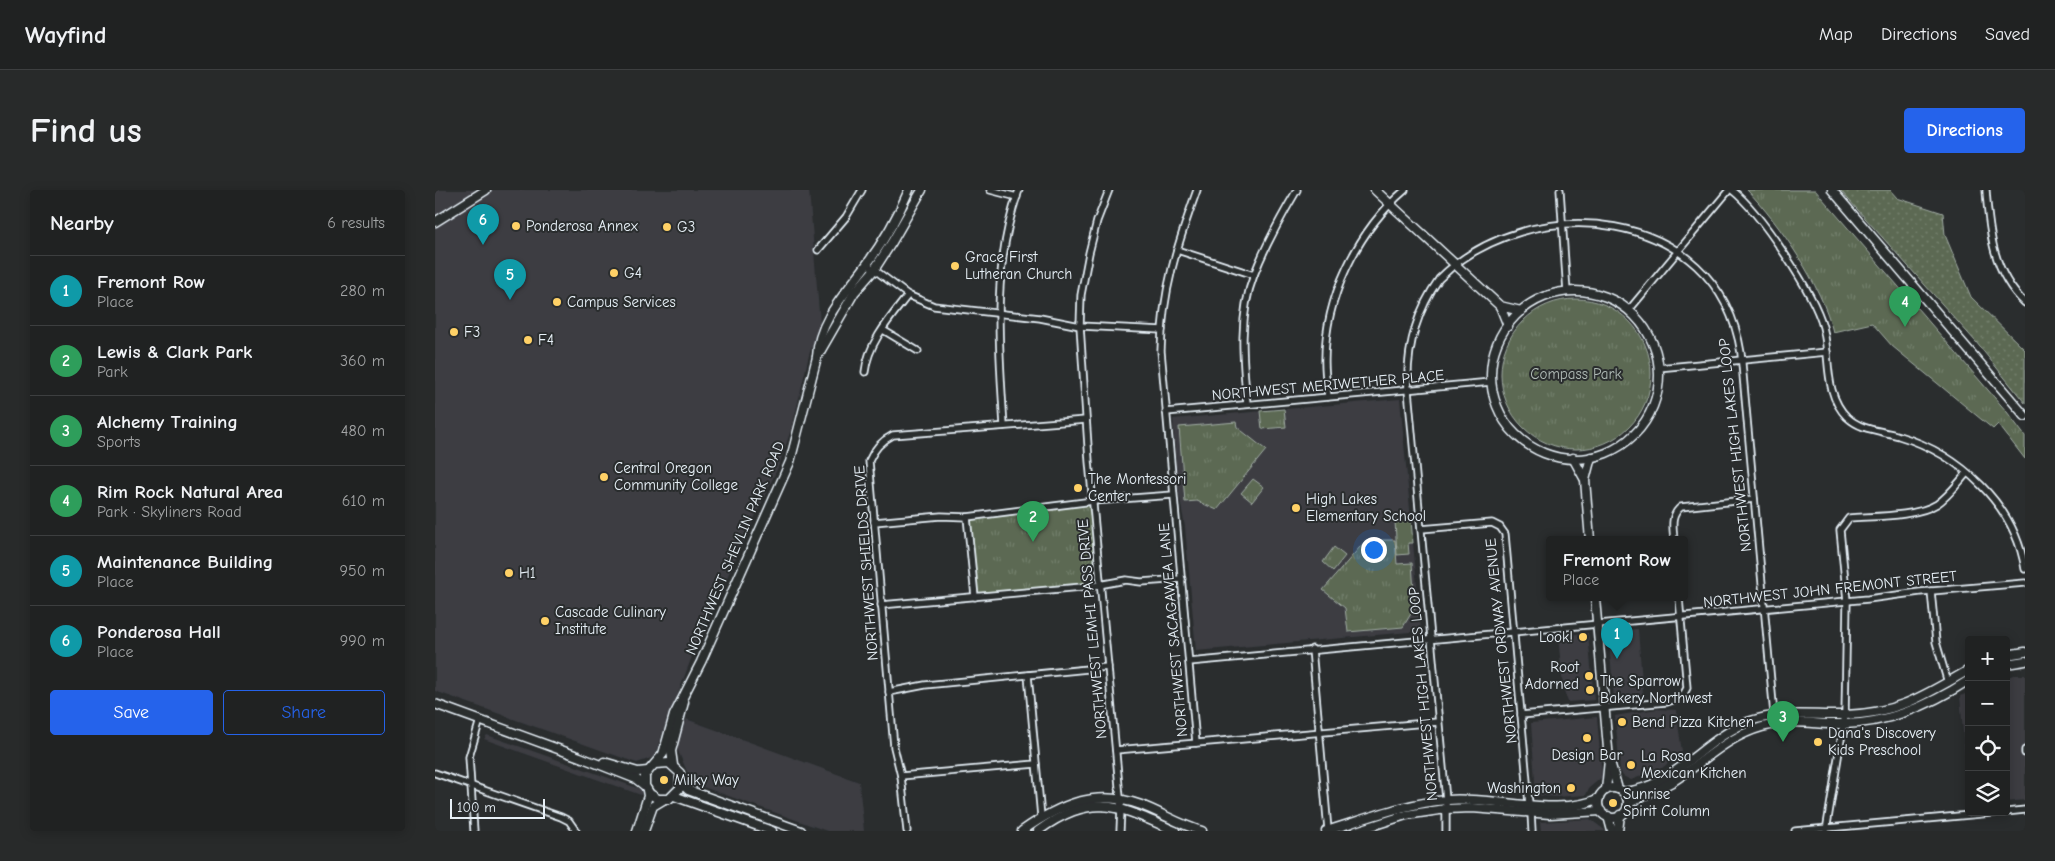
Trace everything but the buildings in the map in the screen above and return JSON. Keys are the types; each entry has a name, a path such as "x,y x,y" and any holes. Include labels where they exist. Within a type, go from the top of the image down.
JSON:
{"main road":[{"path":"435,222 486,190"},
{"name":"NORTHWEST SHEVLIN PARK ROAD","path":"655,764 663,754 674,715 790,462 817,357 818,342 827,321 843,294 885,238 909,190"},
{"name":"NORTHWEST SHEVLIN PARK ROAD","path":"817,357 854,293 874,270 912,211 922,190"},
{"path":"1375,190 1454,259 1500,306 1507,326"},
{"path":"1832,190 2025,416"},
{"path":"1567,292 1604,297 1629,310 1648,334 1655,350 1658,368 1658,385 1653,406 1643,425 1621,445 1591,457 1573,458 1550,455 1522,440 1509,426 1499,410 1491,382 1495,350 1507,326 1521,311 1545,296 1567,292"},
{"path":"1500,306 1521,311"},
{"path":"1590,536 1585,480 1591,457"},
{"path":"1573,458 1585,480"},
{"path":"1355,831 1406,815 1446,809 1530,809 1588,803 1599,798 1606,790 1609,760 1595,601"},
{"path":"2010,654 2025,652"},
{"path":"2010,663 2025,661"},
{"path":"1606,790 1636,790 1658,781 1721,735 1749,722 1774,715 1791,713 1845,715 1900,707 1965,672"},
{"path":"1618,831 1620,815 1627,804 1672,782 1715,749 1750,731 1797,721 1845,724 1899,715 1939,698 1967,681"},
{"name":"NORTHWEST SHEVLIN PARK ROAD","path":"673,766 671,752 687,690"},
{"path":"435,704 580,756 636,779 653,797 663,800"},
{"path":"580,756 633,771 647,771 655,764 664,762 673,766 680,773 681,784 674,796"},
{"path":"1609,760 1627,804"},
{"path":"637,831 648,796 646,788 647,771"},
{"path":"681,784 688,790 801,831"},
{"path":"644,831 653,806 674,796 772,831"},
{"path":"1022,831 1041,817 1063,805 1100,798 1120,799 1141,805 1202,831"},
{"path":"1599,798 1612,831"},
{"path":"1327,831 1393,809 1446,800 1478,799 1564,814 1620,815"},
{"path":"1038,831 1055,819 1083,808 1097,806 1121,808 1146,816 1175,831"}],"street":[{"path":"818,250 846,217 862,190"},
{"path":"990,190 1017,197"},
{"path":"1004,426 997,313 1005,241 1019,190"},
{"name":"NORTHWEST LEMHI PASS DRIVE","path":"1109,190 1097,221 1089,253 1081,295 1080,326 1100,585 1121,808 1120,831"},
{"name":"NORTHWEST SACAGAWEA LANE","path":"1196,744 1162,370 1161,330 1165,294 1197,190"},
{"path":"1247,404 1243,344 1246,308 1253,275 1297,190"},
{"path":"1328,397 1325,363 1328,332 1335,300 1347,270 1364,237 1405,190"},
{"path":"1560,190 1567,292"},
{"path":"1629,310 1684,247 1730,190 1749,206 1807,291 1820,318 1832,392 1847,417 1864,427 1898,435 1933,450 1967,473 1989,494 2007,520 2017,541 2025,569"},
{"path":"1986,190 1988,224 1996,260 2005,280 2025,303"},
{"path":"1552,209 1571,208"},
{"name":"NORTHWEST HIGH LAKES LOOP","path":"1677,241 1710,275 1725,299 1737,334 1742,360 1774,715"},
{"path":"1177,250 1253,275"},
{"name":"NORTHWEST HIGH LAKES LOOP","path":"1446,831 1446,800 1408,390 1408,360 1417,320 1429,293 1454,259"},
{"path":"867,264 908,295 934,306 997,313 1080,326 1161,330"},
{"path":"865,372 870,353 883,330 908,295"},
{"path":"883,330 918,351"},
{"path":"1658,368 1827,352"},
{"name":"NORTHWEST MERIWETHER PLACE","path":"1166,412 1491,382"},
{"name":"NORTHWEST SHIELDS DRIVE","path":"907,831 889,692 869,461 881,442 893,436 1086,420"},
{"path":"1827,830 1845,724 1847,601 1839,530 1849,518 1917,512 1928,508 1948,494 1967,473"},
{"path":"875,522 941,516 967,517 1093,501 1173,495"},
{"path":"1674,536 1673,519 1675,512 1681,507 1754,499"},
{"path":"967,517 975,597"},
{"name":"NORTHWEST ORDWAY AVENUE","path":"1421,529 1486,523 1500,527 1506,539 1532,831"},
{"path":"881,605 1100,585 1126,580 1141,582 1182,579"},
{"name":"NORTHWEST JOHN FREMONT STREET","path":"1189,662 1312,649 1847,601 2025,582"},
{"path":"1931,591 1936,642 1948,683"},
{"path":"1521,715 1667,702 1682,697 1687,688 1679,601"},
{"path":"1312,649 1327,831"},
{"path":"889,692 925,685 1108,668"},
{"path":"1028,675 1041,817"},
{"path":"474,831 469,785 469,756 480,720"},
{"path":"1115,750 1438,722"},
{"path":"901,776 1036,764"},
{"path":"435,774 561,817 569,821 576,831"},
{"path":"2010,812 2025,810"},
{"path":"1795,831 1827,830 1965,816"}],"shaded area":[{"name":"Central Oregon Community College","path":"435,190 809,190 820,324 809,355 793,424 779,465 699,638 654,757 637,763 435,691"},
{"name":"High Lakes Elementary School","path":"1400,399 1421,631 1196,651 1185,527 1177,482 1173,419"},
{"path":"1638,629 1643,695 1614,698 1608,631"},
{"path":"1588,633 1594,700 1568,702 1563,688 1558,636"},
{"path":"2025,675 2025,800 2010,802 2010,681 2010,676"},
{"path":"1965,694 1965,756 1960,696"},
{"path":"1657,709 1676,710 1682,752 1662,768 1631,780 1623,776 1620,770 1615,716"},
{"path":"1597,717 1602,777 1589,788 1586,795 1556,797 1536,795 1531,723"},
{"path":"686,719 859,782 864,831 827,831 692,783 676,746"},
{"path":"487,735 643,790 641,795 484,739"},
{"path":"1590,819 1606,831 1541,831 1540,822"}],"green space":[{"path":"1747,190 1815,190 2007,412 2025,436 2025,459 1998,424 1993,429 1892,346 1872,323 1833,332 1820,295 1798,256 1773,220"},
{"path":"1840,190 1890,190 1897,198 1943,213 1945,235 1971,297 2025,350 2025,403 1976,342"},
{"name":"Compass Park","path":"1576,299 1591,300 1605,305 1629,321 1645,345 1650,359 1650,389 1645,403 1629,427 1605,443 1591,448 1576,449 1561,448 1547,443 1523,427 1507,403 1502,389 1501,374 1502,359 1507,345 1523,321 1547,305 1561,300"},
{"path":"1284,409 1286,427 1262,429 1260,411"},
{"path":"1236,422 1237,427 1266,450 1217,510 1197,501 1185,502 1179,427"},
{"path":"1253,479 1264,487 1252,502 1241,493"},
{"path":"1093,501 1100,585 975,597 967,517"},
{"path":"1411,520 1413,543 1408,543 1409,554 1397,555 1395,521"},
{"path":"1366,540 1395,540 1397,564 1412,563 1415,607 1403,627 1348,632 1345,608 1323,590"},
{"path":"1334,547 1345,556 1333,571 1323,562"}],"place":[{"name":"Ponderosa Annex","path":"516,226"},
{"name":"G3","path":"667,227"},
{"name":"Ponderosa Hall","path":"483,245"},
{"name":"Grace First Lutheran Church","path":"955,266"},
{"name":"G4","path":"614,273"},
{"name":"Maintenance Building","path":"510,300"},
{"name":"Campus Services","path":"557,302"},
{"name":"Rim Rock Natural Area","path":"1905,327"},
{"name":"F3","path":"454,332"},
{"name":"F4","path":"528,340"},
{"name":"Central Oregon Community College","path":"604,477"},
{"name":"The Montessori Center","path":"1078,488"},
{"name":"High Lakes Elementary School","path":"1296,508"},
{"name":"Lewis & Clark Park","path":"1033,542"},
{"name":"H1","path":"509,573"},
{"name":"Cascade Culinary Institute","path":"545,621"},
{"name":"Look!","path":"1583,637"},
{"name":"Fremont Row","path":"1617,659"},
{"name":"Root Adorned","path":"1589,676"},
{"name":"The Sparrow Bakery Northwest","path":"1590,690"},
{"name":"Bend Pizza Kitchen","path":"1622,722"},
{"name":"Design Bar","path":"1587,738"},
{"name":"Alchemy Training","path":"1783,742"},
{"name":"Dana's Discovery Kids Preschool","path":"1818,742"},
{"name":"La Rosa Mexican Kitchen","path":"1631,765"},
{"name":"Milky Way","path":"664,780"},
{"name":"Washington","path":"1571,788"},
{"name":"Sunrise Spirit Column","path":"1613,803"}]}
